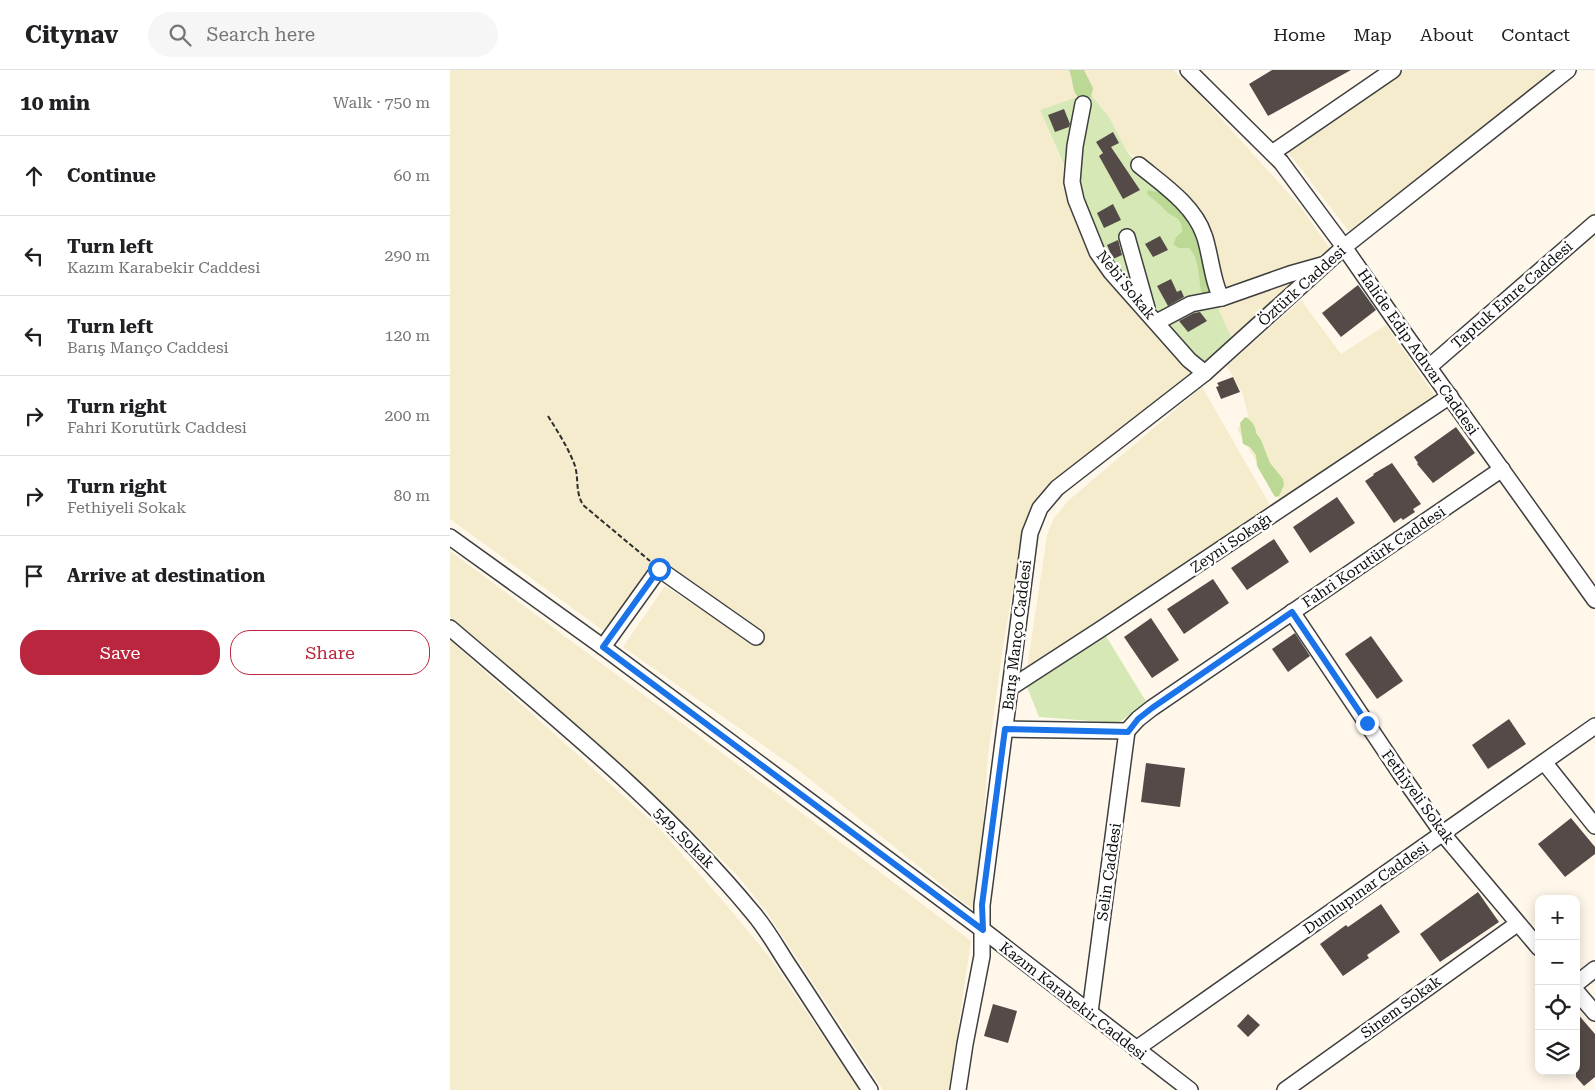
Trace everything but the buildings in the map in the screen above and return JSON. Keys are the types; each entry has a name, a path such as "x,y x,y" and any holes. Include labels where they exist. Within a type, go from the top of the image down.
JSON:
{"street":[{"name":"Halide Edip Adıvar Caddesi","path":"1188,70 1281,162 1344,247 1595,600"},
{"path":"1272,153 1393,70"},
{"name":"Öztürk Caddesi","path":"1040,508 1058,488 1206,373 1344,247 1568,70"},
{"name":"Nebi Sokak","path":"1082,104 1075,146 1072,182 1076,200 1097,252 1111,272 1189,360 1206,373"},
{"path":"1139,165 1170,190 1200,225 1222,298"},
{"name":"Taptuk Emre Caddesi","path":"1428,367 1595,223"},
{"path":"1127,238 1152,317 1191,304 1222,298 1290,274 1326,264"},
{"name":"Zeyni Sokağı","path":"1010,688 1450,396"},
{"name":"Fahri Korutürk Caddesi","path":"1128,732 1138,719 1152,708 1502,469"},
{"name":"Barış Manço Caddesi","path":"958,1090 964,1044 982,956 982,905 1030,533 1040,508"},
{"name":"Kazım Karabekir Caddesi","path":"450,537 603,647 983,930 1190,1090"},
{"path":"603,647 659,569 756,637"},
{"name":"Fethiyeli Sokak","path":"1292,612 1443,834 1535,944"},
{"name":"549. Sokak","path":"450,628 554,717 679,831 727,882 755,915 870,1090"},
{"name":"Dumlupınar Caddesi","path":"1136,1049 1595,726"},
{"path":"1005,729 1128,732"},
{"name":"Selin Caddesi","path":"1090,1012 1128,732"},
{"path":"1544,762 1595,826"},
{"name":"Sinem Sokak","path":"1285,1090 1517,924"},
{"path":"1580,981 1595,969"},
{"path":"1580,996 1595,1013"}],"path":[{"path":"548,416 569,453 575,468 578,496 583,505 659,569"}],"shaded area":[{"path":"450,70 1078,70 1080,96 1040,110 1067,174 1196,377 1034,506 1023,531 1003,647 988,755 977,913 797,769 623,647 665,586 755,645 763,635 672,571 660,567 608,634 450,519"},
{"path":"1083,70 1173,70 1197,92 1300,206 1331,250 1328,256 1224,291 1156,173 1126,150 1109,117 1092,96"},
{"path":"1405,70 1556,70 1351,234 1288,152"},
{"path":"1312,272 1233,341 1216,303"},
{"path":"1301,300 1341,354 1386,325 1435,396 1280,501 1237,429 1248,416 1243,395 1227,366"},
{"path":"1202,387 1270,505 1026,675 1047,535 1054,518 1068,501"},
{"path":"450,551 971,941 949,1090 883,1090 766,911 736,874 683,822 556,708 450,617"},
{"path":"450,640 659,828 771,959 859,1090 450,1090"}],"green space":[{"path":"1069,70 1084,70 1093,88 1091,97 1084,99 1076,95"},
{"path":"1080,96 1092,96 1109,117 1126,150 1194,232 1210,290 1233,341 1205,362 1196,360 1113,265 1094,234 1040,110"},
{"path":"1148,190 1166,194 1194,226 1214,294 1202,294 1197,263 1193,252 1189,248 1179,248 1173,244 1177,236 1182,232 1181,223 1147,194"},
{"path":"1245,417 1253,424 1270,463 1283,479 1284,485 1279,496 1275,497 1257,466 1256,455 1250,447 1243,444 1240,423"},
{"path":"1104,633 1147,703 1118,723 1039,717 1027,687"}],"route":[{"path":"659,569 603,647 983,930 982,905 1005,729 1128,732 1138,719 1152,708 1292,612 1367,723"}]}
